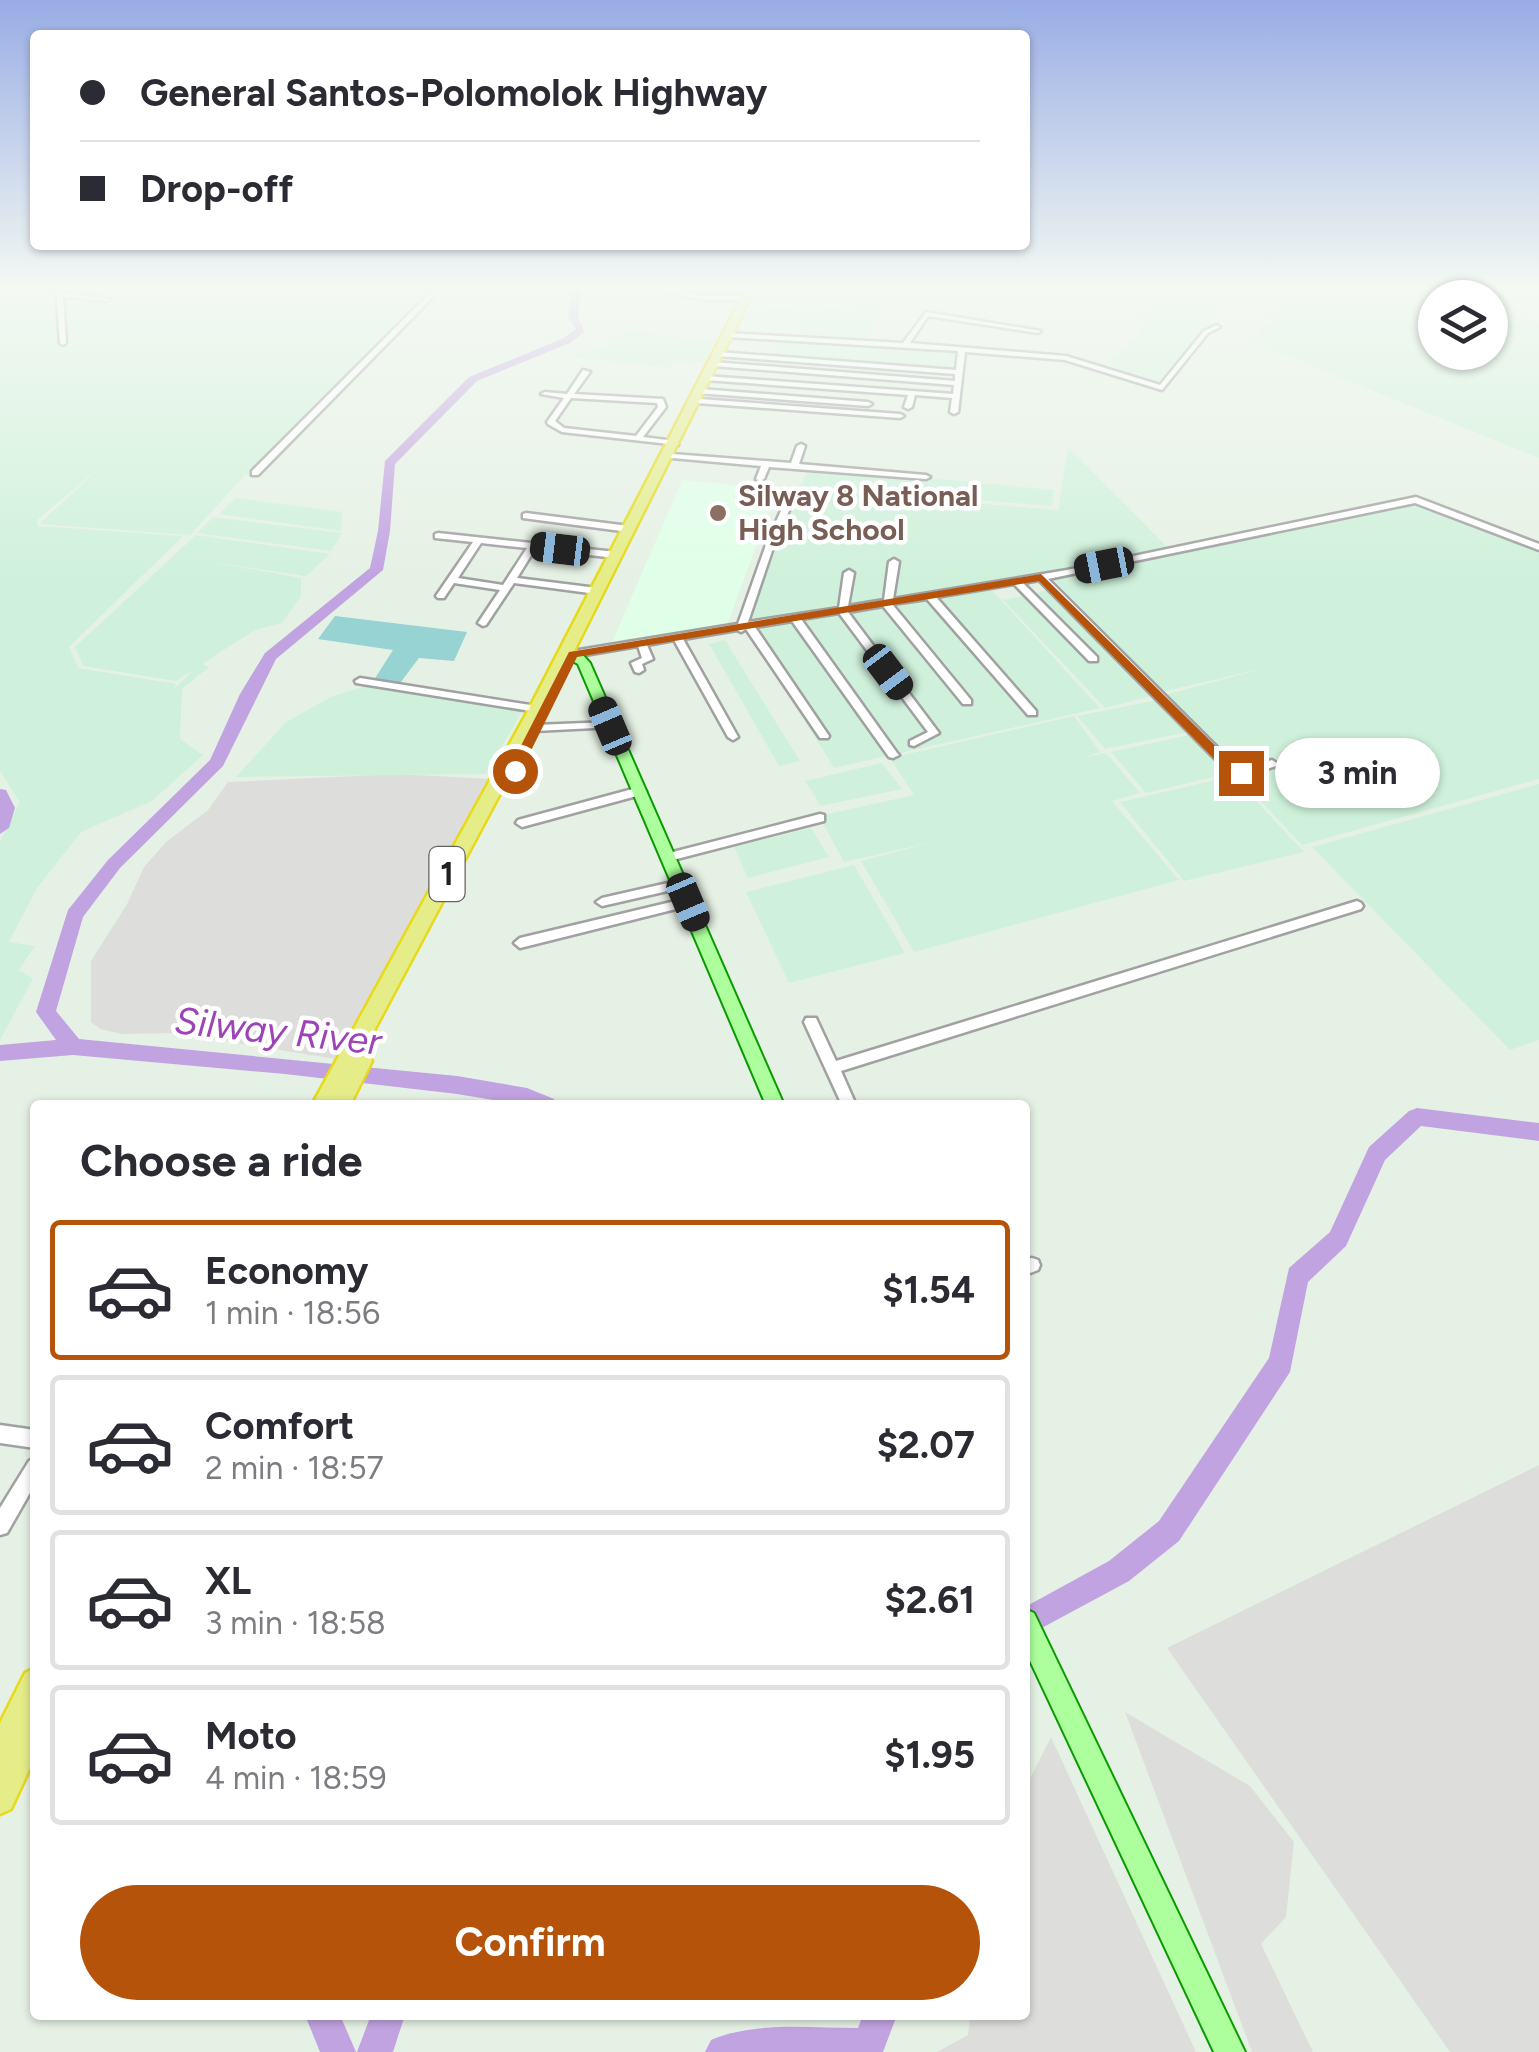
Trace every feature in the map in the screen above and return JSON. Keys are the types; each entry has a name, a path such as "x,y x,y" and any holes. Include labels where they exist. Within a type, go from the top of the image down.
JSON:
{"highway":[{"name":"1","path":"334,1100 536,719 706,385"},
{"name":"1","path":"569,654 629,528 673,449"},
{"path":"0,1757 30,1694"},
{"path":"0,1798 30,1734"}],"main road":[{"path":"569,654 584,663 773,1100"},
{"path":"1030,1632 1230,2052"}],"street":[{"path":"254,473 342,385"},
{"path":"576,385 552,422 554,427 640,437 673,449 766,464 926,477"},
{"path":"954,412 958,385"},
{"path":"704,388 955,396"},
{"path":"704,388 868,404"},
{"path":"704,388 900,416"},
{"path":"908,408 912,393"},
{"path":"545,394 660,401 662,407 640,437"},
{"path":"794,466 801,446"},
{"path":"760,478 766,464"},
{"path":"569,654 1041,577 1419,500 1539,547"},
{"path":"745,628 770,542 788,504"},
{"path":"526,516 629,528"},
{"path":"438,536 616,556"},
{"path":"442,596 478,541"},
{"path":"483,624 533,546"},
{"path":"894,562 887,603 966,702"},
{"path":"849,572 842,610 934,733 914,743"},
{"path":"1041,577 1233,770 1241,773 1272,764"},
{"path":"452,580 598,592"},
{"path":"1016,581 1093,659"},
{"path":"930,596 1032,714"},
{"path":"796,619 893,755"},
{"path":"745,628 824,736"},
{"path":"678,639 732,737"},
{"path":"640,670 636,663 648,659 642,644"},
{"path":"360,681 536,719 610,726"},
{"path":"522,823 640,791"},
{"path":"669,857 820,818"},
{"path":"602,902 681,884"},
{"path":"520,943 688,902"},
{"path":"833,1068 1357,906"},
{"path":"812,1022 847,1100"},
{"path":"0,1434 30,1439"},
{"path":"0,1526 30,1475"}],"shaded area":[{"path":"0,385 345,385 251,475 245,475 190,535 39,524 104,464 37,520 38,526 183,536 69,647 79,668 176,684 173,690 194,670 176,681 83,666 75,647 196,535 330,554 306,576 206,561 301,578 301,596 282,623 255,630 202,664 209,667 182,689 180,739 203,755 152,801 81,832 37,888 9,942 35,946 19,970 33,979 0,1040 0,842 20,802 0,771"},
{"path":"1358,385 1539,385 1539,458"},
{"path":"1068,447 1170,550 745,625 793,489 1058,510"},
{"path":"809,467 1054,490 1052,506 800,486"},
{"path":"682,480 777,489 726,628 611,645"},
{"path":"235,498 342,512 341,531 219,514"},
{"path":"1422,501 1539,549 1539,779 1302,845 1161,696 1269,667 1162,692 1052,578"},
{"path":"213,517 342,533 331,551 197,533"},
{"path":"989,587 1100,708 834,768 749,630"},
{"path":"1049,590 1151,696 1105,708 1003,600"},
{"path":"335,616 467,632 454,661 419,658 397,687 372,683 393,650 318,639"},
{"path":"725,640 800,761 779,766 709,644"},
{"path":"369,685 523,710 486,774 236,777 286,722 333,696"},
{"path":"1158,700 1188,732 1105,749 1077,716"},
{"path":"1074,716 1100,752 1081,758 1106,753 1140,793 1112,801 1179,880 914,952 861,861 934,842 844,862 819,816 914,795 890,758"},
{"path":"1193,734 1231,773 1146,793 1111,752"},
{"path":"882,763 902,789 821,806 805,781"},
{"path":"396,774 493,779 335,1059 176,1033 122,1034 100,1029 91,1022 91,961 127,904 144,867 166,842 208,810 228,782"},
{"path":"1233,776 1304,852 1184,881 1120,802"},
{"path":"1539,784 1539,1040 1510,1050 1312,847"},
{"path":"811,828 829,857 748,878 734,847"},
{"path":"854,865 905,953 789,983 746,892"},
{"path":"1539,1465 1539,2052 1450,2052 1167,1648"},
{"path":"1125,1712 1250,1786 1294,1842 1286,1917 1261,1944 1313,2052 1252,2052"},
{"path":"1051,1737 1196,2052 937,2052 968,2035 970,2020 1030,2020 1030,1778"}],"waterway":[{"path":"73,1047 46,1012 74,915 114,864 217,762 270,656 376,570 384,531 389,463 467,385"},
{"name":"Silway River","path":"0,794 7,808 0,828"},
{"name":"Silway River","path":"0,1053 73,1047"},
{"name":"Silway River","path":"73,1047 457,1085 534,1100"},
{"path":"1030,1620 1119,1571 1169,1531 1281,1363 1297,1276 1338,1239 1377,1154 1417,1117 1539,1132"},
{"name":"Silway River","path":"324,2020 338,2052"},
{"path":"375,2052 386,2020"},
{"path":"868,2045 878,2020"},
{"path":"723,2052 771,2046 868,2045"},
{"path":"859,2052 868,2045"}],"place":[{"name":"Silway 8 National High School","path":"718,513"}],"route":[{"path":"515,771 573,654 1041,577 1233,770 1241,773"}]}
